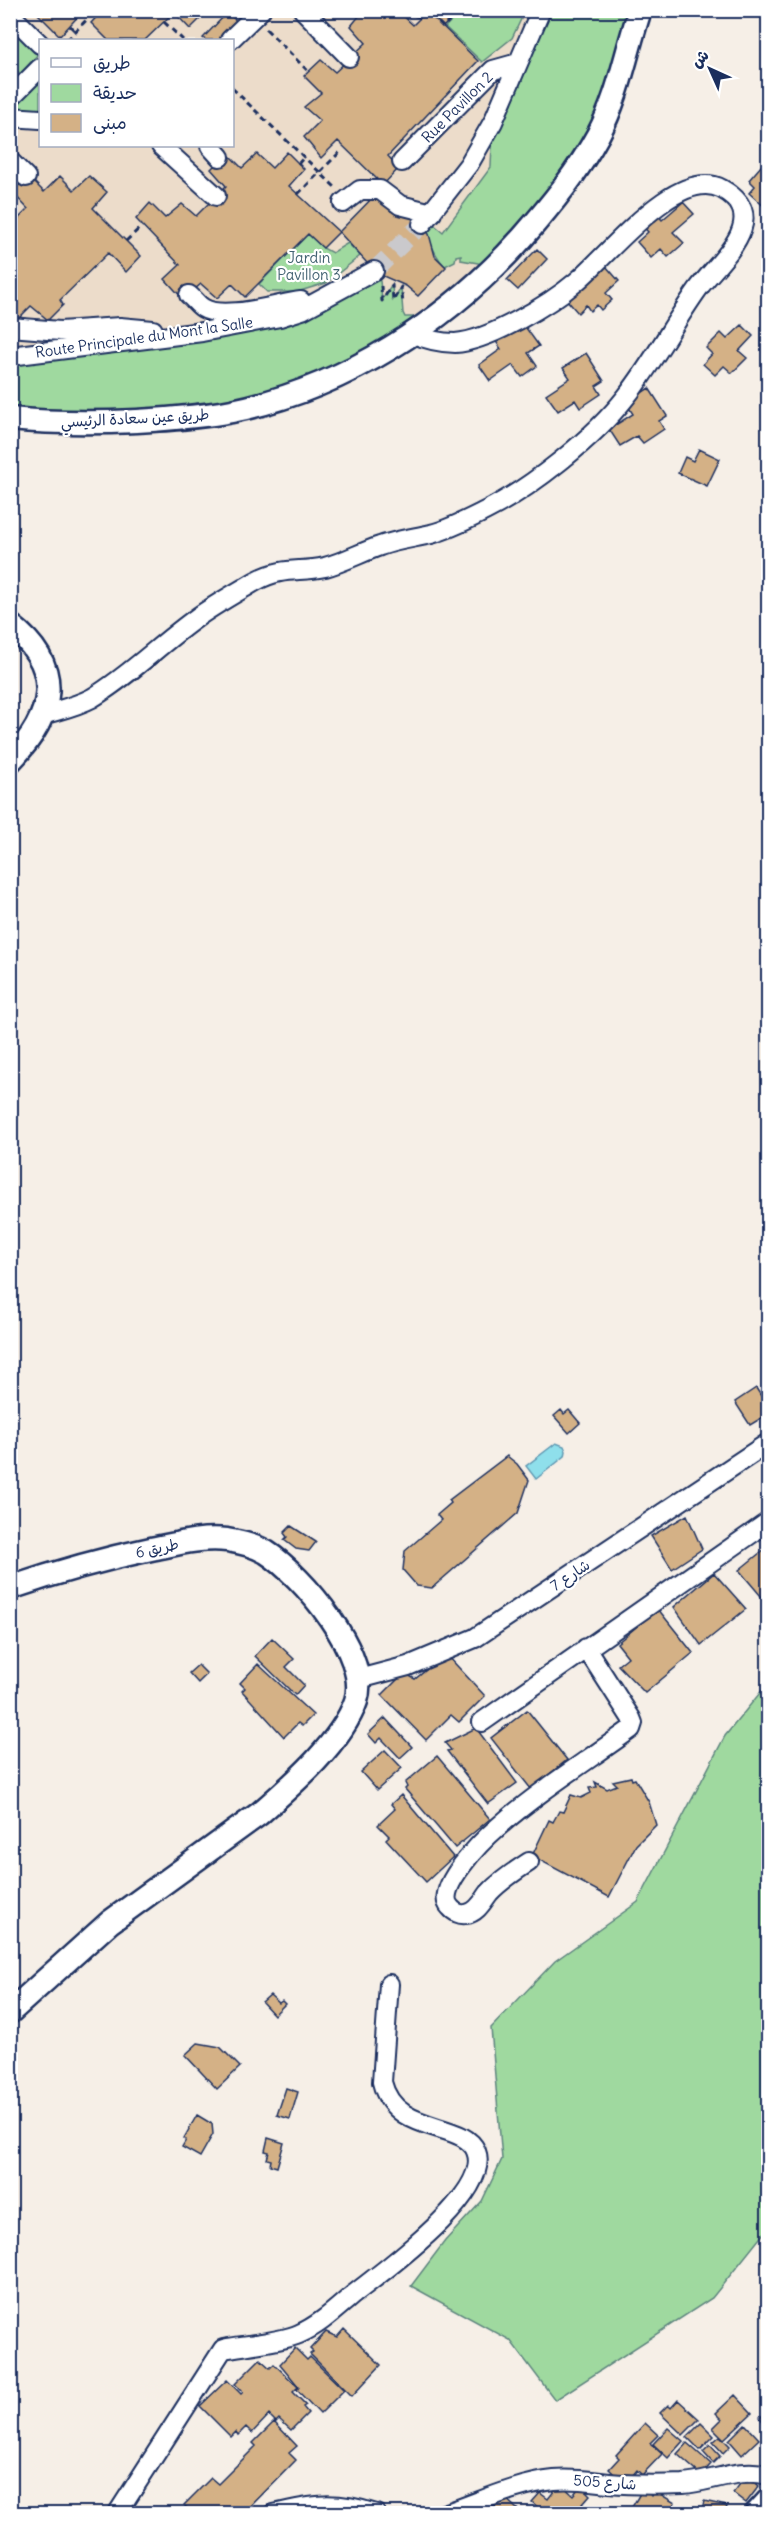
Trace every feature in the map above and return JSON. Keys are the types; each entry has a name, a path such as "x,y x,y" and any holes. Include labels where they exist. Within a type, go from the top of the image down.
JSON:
{"street":[{"path":"303,10 349,57"},
{"path":"345,201 360,190 380,190 400,206 427,219 474,156 494,122 541,10"},
{"name":"طريق عين سعادة الرئيسي","path":"10,418 76,424 177,418 234,411 296,393 379,356 450,306 485,276 542,214 575,173 608,116 640,10"},
{"path":"10,14 39,43"},
{"path":"231,39 258,14"},
{"name":"Rue Pavillon 2","path":"402,162 494,70 518,63"},
{"path":"10,98 39,69"},
{"path":"10,117 39,119"},
{"path":"162,147 216,196"},
{"path":"10,161 26,177"},
{"path":"43,716 90,699 194,619 258,580 286,570 328,566 382,545 451,527 504,501 548,470 591,433 624,400 698,289 740,236 744,220 743,212 721,188 706,185 689,187 658,206 574,284 535,310 490,333 461,342 438,342 411,333"},
{"name":"Route Principale du Mont la Salle","path":"10,356 169,336 280,317 302,310 370,273"},
{"path":"189,296 204,309 217,313 327,297"},
{"path":"10,327 60,331 120,327 148,329 169,336"},
{"path":"10,625 42,657 48,675 48,691 43,716 30,737 10,761"},
{"name":"شارع 7","path":"359,1679 408,1666 475,1638 768,1443"},
{"path":"483,1722 768,1522"},
{"name":"طريق 6","path":"10,1588 108,1558 207,1538 229,1540 263,1551 297,1576 316,1598 336,1628 351,1656 359,1679"},
{"path":"529,1862 491,1891 477,1910 467,1914 456,1913 448,1905 445,1894 449,1884 471,1854 498,1827 632,1729 631,1718 586,1648"},
{"path":"10,2012 110,1922 259,1814 288,1788 311,1766 348,1718 357,1698 359,1679"},
{"path":"117,2514 223,2349 298,2335 321,2321 413,2249 438,2226 474,2180 479,2165 476,2149 464,2139 398,2111 385,2093 382,2082 389,1984"},
{"name":"شارع 505","path":"444,2514 509,2491 554,2480 587,2479 607,2483 656,2485 697,2482 745,2472 768,2475"},
{"path":"756,2514 768,2501"},
{"path":"274,2514 327,2505 346,2505 375,2514"}],"path":[{"path":"68,39 96,10"},
{"path":"405,18 410,15 421,17 427,11 443,27 459,11"},
{"path":"258,14 309,72"},
{"path":"164,22 182,39"},
{"path":"70,26 76,32"},
{"path":"234,90 320,172 345,201"},
{"path":"298,194 341,150"},
{"path":"298,164 304,157"},
{"path":"126,241 142,226"},
{"path":"370,273 380,281 382,301 392,285 393,301 402,287 403,303"}],"shaded area":[{"path":"11,11 630,11 601,109 470,278 397,335 11,411"}],"green space":[{"path":"471,11 525,11 512,38 482,62 445,27 459,13 463,18"},
{"path":"536,11 630,11 601,109 546,193 510,238 482,266 461,260 461,255 456,256 455,261 445,266 422,224 426,218 443,232 491,167 493,122"},
{"path":"10,21 39,51 20,74 11,64"},
{"path":"39,76 39,111 11,108 10,106"},
{"name":"Jardin Pavillon 3","path":"308,234 332,253 348,243 360,256 326,283 297,292 267,292 259,284"},
{"path":"367,275 380,281 382,300 392,285 393,300 401,287 405,317 417,317 397,335 297,385 197,407 135,415 11,411 10,364 237,331"},
{"path":"768,1683 768,2228 712,2298 555,2400 510,2340 411,2286 445,2241 482,2201 502,2159 491,2028 555,1961 638,1902 725,1736"}],"water":[{"path":"556,1443 564,1446 565,1456 536,1479 526,1466"}],"building":[{"path":"34,10 84,10 60,36"},
{"path":"103,10 209,10 190,29 174,12 146,39 107,39 91,23"},
{"path":"364,10 397,10 413,25 427,11 478,61 388,156 399,168 383,185 338,141 321,158 304,137 320,121 304,107 321,93 304,76 321,60 335,72 366,43 351,26"},
{"path":"426,10 466,10 461,16 458,12 443,27"},
{"path":"227,13 238,22 220,39 203,38"},
{"path":"287,152 304,169 289,186 339,232 323,248 308,234 245,297 232,284 217,298 201,284 183,299 165,279 180,265 136,219 150,203 165,218 182,204 196,216 226,186 211,169 227,153 242,168 257,154 272,168"},
{"path":"768,158 768,205 766,208 749,193 755,186 749,180"},
{"path":"28,176 44,192 60,176 74,190 89,176 107,192 93,208 141,256 126,272 108,253 60,300 63,305 48,320 31,306 18,319 10,312 10,227 28,209 12,192"},
{"path":"380,190 391,211 407,213 420,222 429,234 435,256 446,267 418,296 406,286 376,273 339,232"},
{"path":"683,202 694,214 673,232 684,243 668,257 661,249 651,258 637,242 648,232 642,225 656,213 662,220"},
{"path":"537,249 547,259 518,290 507,280"},
{"path":"605,265 619,281 606,293 612,300 601,310 597,305 590,311 586,305 578,313 566,299"},
{"path":"521,321 539,346 528,353 537,366 522,377 513,365 490,381 479,365 501,349 495,340"},
{"path":"742,325 753,336 739,351 747,358 732,373 724,366 715,375 703,364 712,354 706,348 721,333 727,339"},
{"path":"586,353 604,381 596,386 601,394 580,408 575,400 558,411 546,394 570,378 563,368"},
{"path":"649,388 667,416 659,421 664,429 643,443 637,436 620,446 609,429 633,414 626,403"},
{"path":"699,449 720,459 707,486 678,473 685,457 693,461"},
{"path":"756,1388 768,1407 768,1414 750,1425 735,1402"},
{"path":"561,1410 564,1414 569,1410 580,1423 569,1433 554,1416"},
{"path":"507,1456 517,1464 529,1480 518,1513 432,1588 417,1586 403,1570 405,1551 441,1520 437,1515 451,1503 449,1500"},
{"path":"687,1515 702,1549 672,1569 651,1536"},
{"path":"291,1526 316,1542 309,1551 296,1549 284,1540 287,1537 284,1533"},
{"path":"766,1548 768,1551 768,1600 766,1602 739,1570"},
{"path":"714,1573 746,1609 701,1645 674,1607"},
{"path":"658,1609 693,1653 645,1693 618,1665 628,1657 617,1643"},
{"path":"272,1638 294,1659 286,1667 304,1685 295,1695 255,1656"},
{"path":"446,1654 485,1696 459,1722 451,1715 426,1740 382,1695 404,1673 415,1679"},
{"path":"258,1664 313,1715 302,1726 298,1723 284,1737 242,1691 245,1688 240,1683"},
{"path":"198,1665 207,1674 198,1683 189,1673"},
{"path":"527,1710 567,1760 531,1789 491,1738"},
{"path":"385,1718 412,1747 400,1758 381,1738 376,1743 368,1734"},
{"path":"476,1728 517,1783 488,1804 447,1751 451,1750 445,1743"},
{"path":"385,1750 402,1768 377,1790 361,1772"},
{"path":"437,1756 490,1819 455,1848 405,1789 407,1787 405,1783"},
{"path":"631,1777 632,1780 635,1779 649,1802 656,1825 636,1845 609,1897 532,1856 549,1820 553,1822 559,1811 563,1812 571,1795 581,1798 591,1793 589,1788 597,1787 595,1782 607,1789 617,1785 613,1781"},
{"path":"401,1795 453,1857 426,1882 386,1839 389,1836 378,1825 395,1809 391,1804"},
{"path":"270,1995 279,2003 282,2001 285,2004 274,2015 262,2002"},
{"path":"198,2043 220,2047 240,2067 217,2089 185,2055"},
{"path":"286,2088 298,2092 290,2119 277,2115"},
{"path":"197,2115 212,2124 213,2134 200,2157 182,2147 186,2140 184,2138"},
{"path":"268,2138 284,2143 277,2167 270,2165 271,2160 267,2159 269,2152 265,2151"},
{"path":"344,2329 381,2365 352,2396 310,2354 313,2352 310,2349 326,2332 337,2337"},
{"path":"295,2348 307,2360 310,2357 344,2390 320,2414 297,2390 299,2387 280,2364"},
{"path":"260,2359 270,2368 274,2364 298,2387 293,2392 306,2405 303,2407 308,2413 291,2430 279,2419 276,2422 269,2415 252,2433 246,2427 238,2435 236,2432 231,2437 200,2406 227,2380 241,2394 243,2392 235,2384"},
{"path":"735,2395 752,2413 724,2439 713,2428 722,2419 716,2413"},
{"path":"678,2400 699,2419 683,2435 660,2413 668,2405 671,2408"},
{"path":"768,2412 768,2430 760,2417"},
{"path":"274,2422 297,2446 289,2453 296,2460 243,2514 193,2514 184,2505 211,2478 218,2484 256,2446 253,2443"},
{"path":"645,2423 658,2435 650,2443 662,2454 642,2475 637,2470 625,2484 609,2469 619,2458 616,2455"},
{"path":"701,2423 714,2436 700,2450 687,2437"},
{"path":"745,2424 759,2439 742,2455 729,2440"},
{"path":"668,2428 683,2441 668,2458 653,2444"},
{"path":"720,2436 730,2446 723,2453 713,2442"},
{"path":"687,2443 711,2464 701,2475 677,2454"},
{"path":"710,2445 720,2456 713,2463 703,2452"},
{"path":"747,2475 759,2486 746,2503 733,2493"},
{"path":"556,2480 573,2495 581,2486 590,2495 582,2504 593,2514 536,2514 540,2509 532,2502 540,2493 548,2499 555,2490 551,2487"},
{"path":"642,2490 652,2496 655,2491 675,2503 670,2514 628,2514"},
{"path":"503,2496 518,2510 516,2514 470,2514"},
{"path":"704,2501 727,2506 725,2514 701,2514"}],"tunnel":[{"path":"374,271 422,224"}]}
